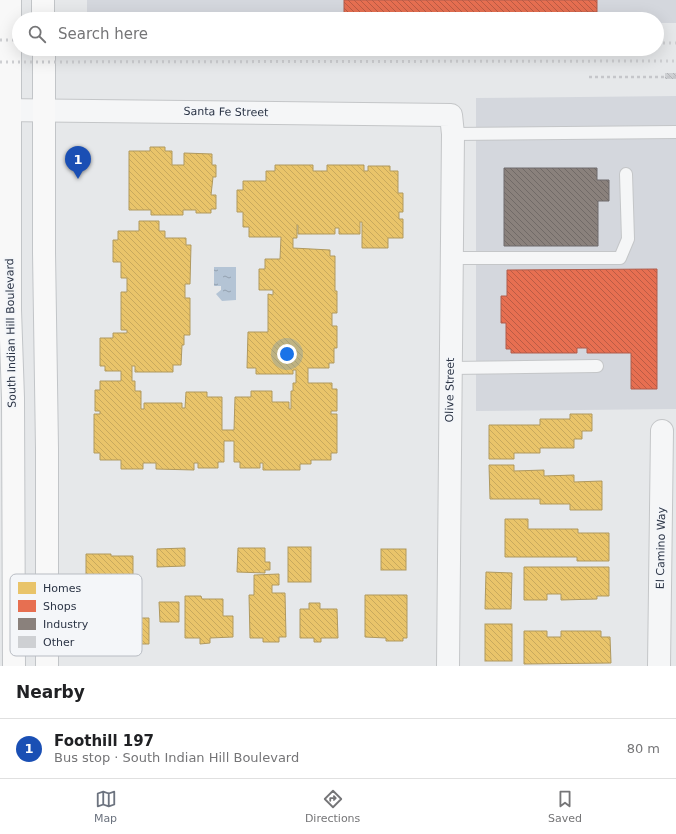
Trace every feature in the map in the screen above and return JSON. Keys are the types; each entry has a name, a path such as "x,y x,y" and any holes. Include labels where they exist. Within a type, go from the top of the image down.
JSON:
{"main road":[{"name":"South Indian Hill Boulevard","path":"10,0 5,110 10,310 6,419 11,574"},
{"path":"43,0 43,12"},
{"path":"44,56 47,574"},
{"name":"South Indian Hill Boulevard","path":"14,656 14,666"}],"street":[{"name":"Santa Fe Street","path":"5,110 44,110 452,124"},
{"name":"Olive Street","path":"448,666 452,124"},
{"name":"El Camino Way","path":"660,666 662,431"}],"lane":[{"path":"452,124 676,132"},
{"path":"452,258 620,258 628,238 626,174"},
{"path":"451,368 597,366"}],"path":[{"path":"589,77 676,77"}],"shaded area":[{"path":"87,0 676,0 676,23 664,23 664,12 87,12"},
{"path":"676,96 676,409 476,411 476,98"}],"water":[{"path":"214,267 236,267 236,300 222,301 216,294 221,290 221,286 214,286"}],"building: Homes":[{"path":"150,147 165,147 165,151 172,151 172,165 184,165 184,153 212,154 212,165 216,165 216,177 213,177 211,195 216,195 216,209 211,209 211,213 196,213 196,210 183,210 183,215 151,215 151,210 129,210 129,151 150,151"},
{"path":"275,165 313,165 313,171 327,171 327,165 364,165 364,171 368,171 368,166 390,166 390,171 398,171 398,193 403,193 403,212 399,212 399,219 403,219 403,238 388,238 388,248 362,248 362,222 360,222 360,234 339,234 339,228 335,228 335,234 298,234 297,225 297,238 293,238 293,248 330,250 330,256 335,256 335,291 337,291 337,313 332,313 332,326 337,326 337,348 334,348 334,363 329,363 329,368 308,368 308,383 332,383 332,389 337,389 337,411 331,411 331,414 337,414 337,453 331,453 331,460 311,460 311,464 300,464 300,470 263,470 263,463 260,463 260,468 240,468 240,462 234,462 234,441 224,441 224,462 218,462 218,468 198,468 198,463 194,463 194,470 156,469 156,463 143,463 143,469 121,469 121,460 100,460 100,453 94,453 94,414 100,414 100,411 95,411 95,390 100,390 100,381 121,381 121,371 105,371 105,366 100,366 100,338 113,338 113,333 127,333 127,330 121,330 121,292 127,292 127,278 121,278 121,262 113,262 113,240 118,240 118,231 139,231 139,221 159,221 159,231 165,231 165,238 186,238 186,245 191,245 190,284 185,284 185,298 190,298 190,335 184,335 181,365 173,365 173,372 135,372 135,366 132,366 132,381 135,381 135,391 141,391 141,409 144,409 144,403 182,403 182,408 185,408 186,392 207,392 207,397 222,397 222,430 234,430 235,397 251,397 251,391 272,391 272,402 289,402 289,409 291,409 291,391 293,391 293,383 296,383 296,370 293,370 293,374 256,374 256,368 247,368 248,332 268,332 268,294 273,295 273,290 259,290 259,269 265,269 265,259 280,259 281,237 249,237 249,227 243,227 243,212 237,212 237,190 243,190 243,181 266,181 266,171 275,171"},
{"path":"570,414 592,414 592,431 582,431 582,439 574,439 574,448 540,448 540,453 514,453 514,459 489,459 489,425 540,425 540,419 570,419"},
{"path":"489,465 514,465 514,471 544,470 544,476 574,475 574,482 602,481 602,510 570,510 570,504 540,504 540,499 490,499"},
{"path":"505,519 528,519 528,529 578,529 578,533 609,533 609,561 577,561 577,557 505,557"},
{"path":"288,547 311,547 311,582 288,582"},
{"path":"185,548 185,566 157,567 157,549"},
{"path":"238,548 265,548 265,562 270,562 270,570 265,570 265,573 237,572"},
{"path":"381,549 406,549 406,570 381,570"},
{"path":"86,554 133,556 133,574 86,574"},
{"path":"524,567 609,567 609,596 597,596 597,599 561,600 561,594 547,594 547,600 524,600"},
{"path":"486,572 512,573 511,609 485,609"},
{"path":"279,574 279,585 272,585 272,593 285,593 286,637 279,637 279,642 263,642 263,638 250,638 249,595 254,595 254,575"},
{"path":"365,595 407,595 407,638 403,638 403,641 386,641 386,638 365,637"},
{"path":"185,596 201,596 202,599 223,599 223,616 233,616 233,637 210,638 210,643 200,644 200,638 185,638"},
{"path":"159,602 179,602 179,622 160,622"},
{"path":"309,603 320,603 320,609 337,609 338,638 321,638 321,642 314,642 314,638 300,638 300,609 309,609"},
{"path":"142,618 149,618 149,644 142,644"},
{"path":"485,624 512,624 512,661 485,661"},
{"path":"524,631 547,631 547,637 561,637 561,631 601,631 601,637 610,637 611,663 524,664"}],"building: Shops":[{"path":"344,0 597,0 597,12 344,12"},
{"path":"657,269 657,389 631,389 631,353 587,353 587,348 577,348 577,353 511,353 511,349 506,349 506,323 501,323 501,296 507,296 507,270"}],"building: Industry":[{"path":"504,168 597,168 597,180 609,180 609,201 598,201 598,246 504,246"}],"building: Other":[{"path":"665,73 676,73 676,79 665,79"}],"railway":[{"path":"0,40 12,40"},
{"path":"664,43 676,43"},
{"path":"0,62 676,61"}],"place":[{"name":"Foothill 197","path":"78,179"}]}
